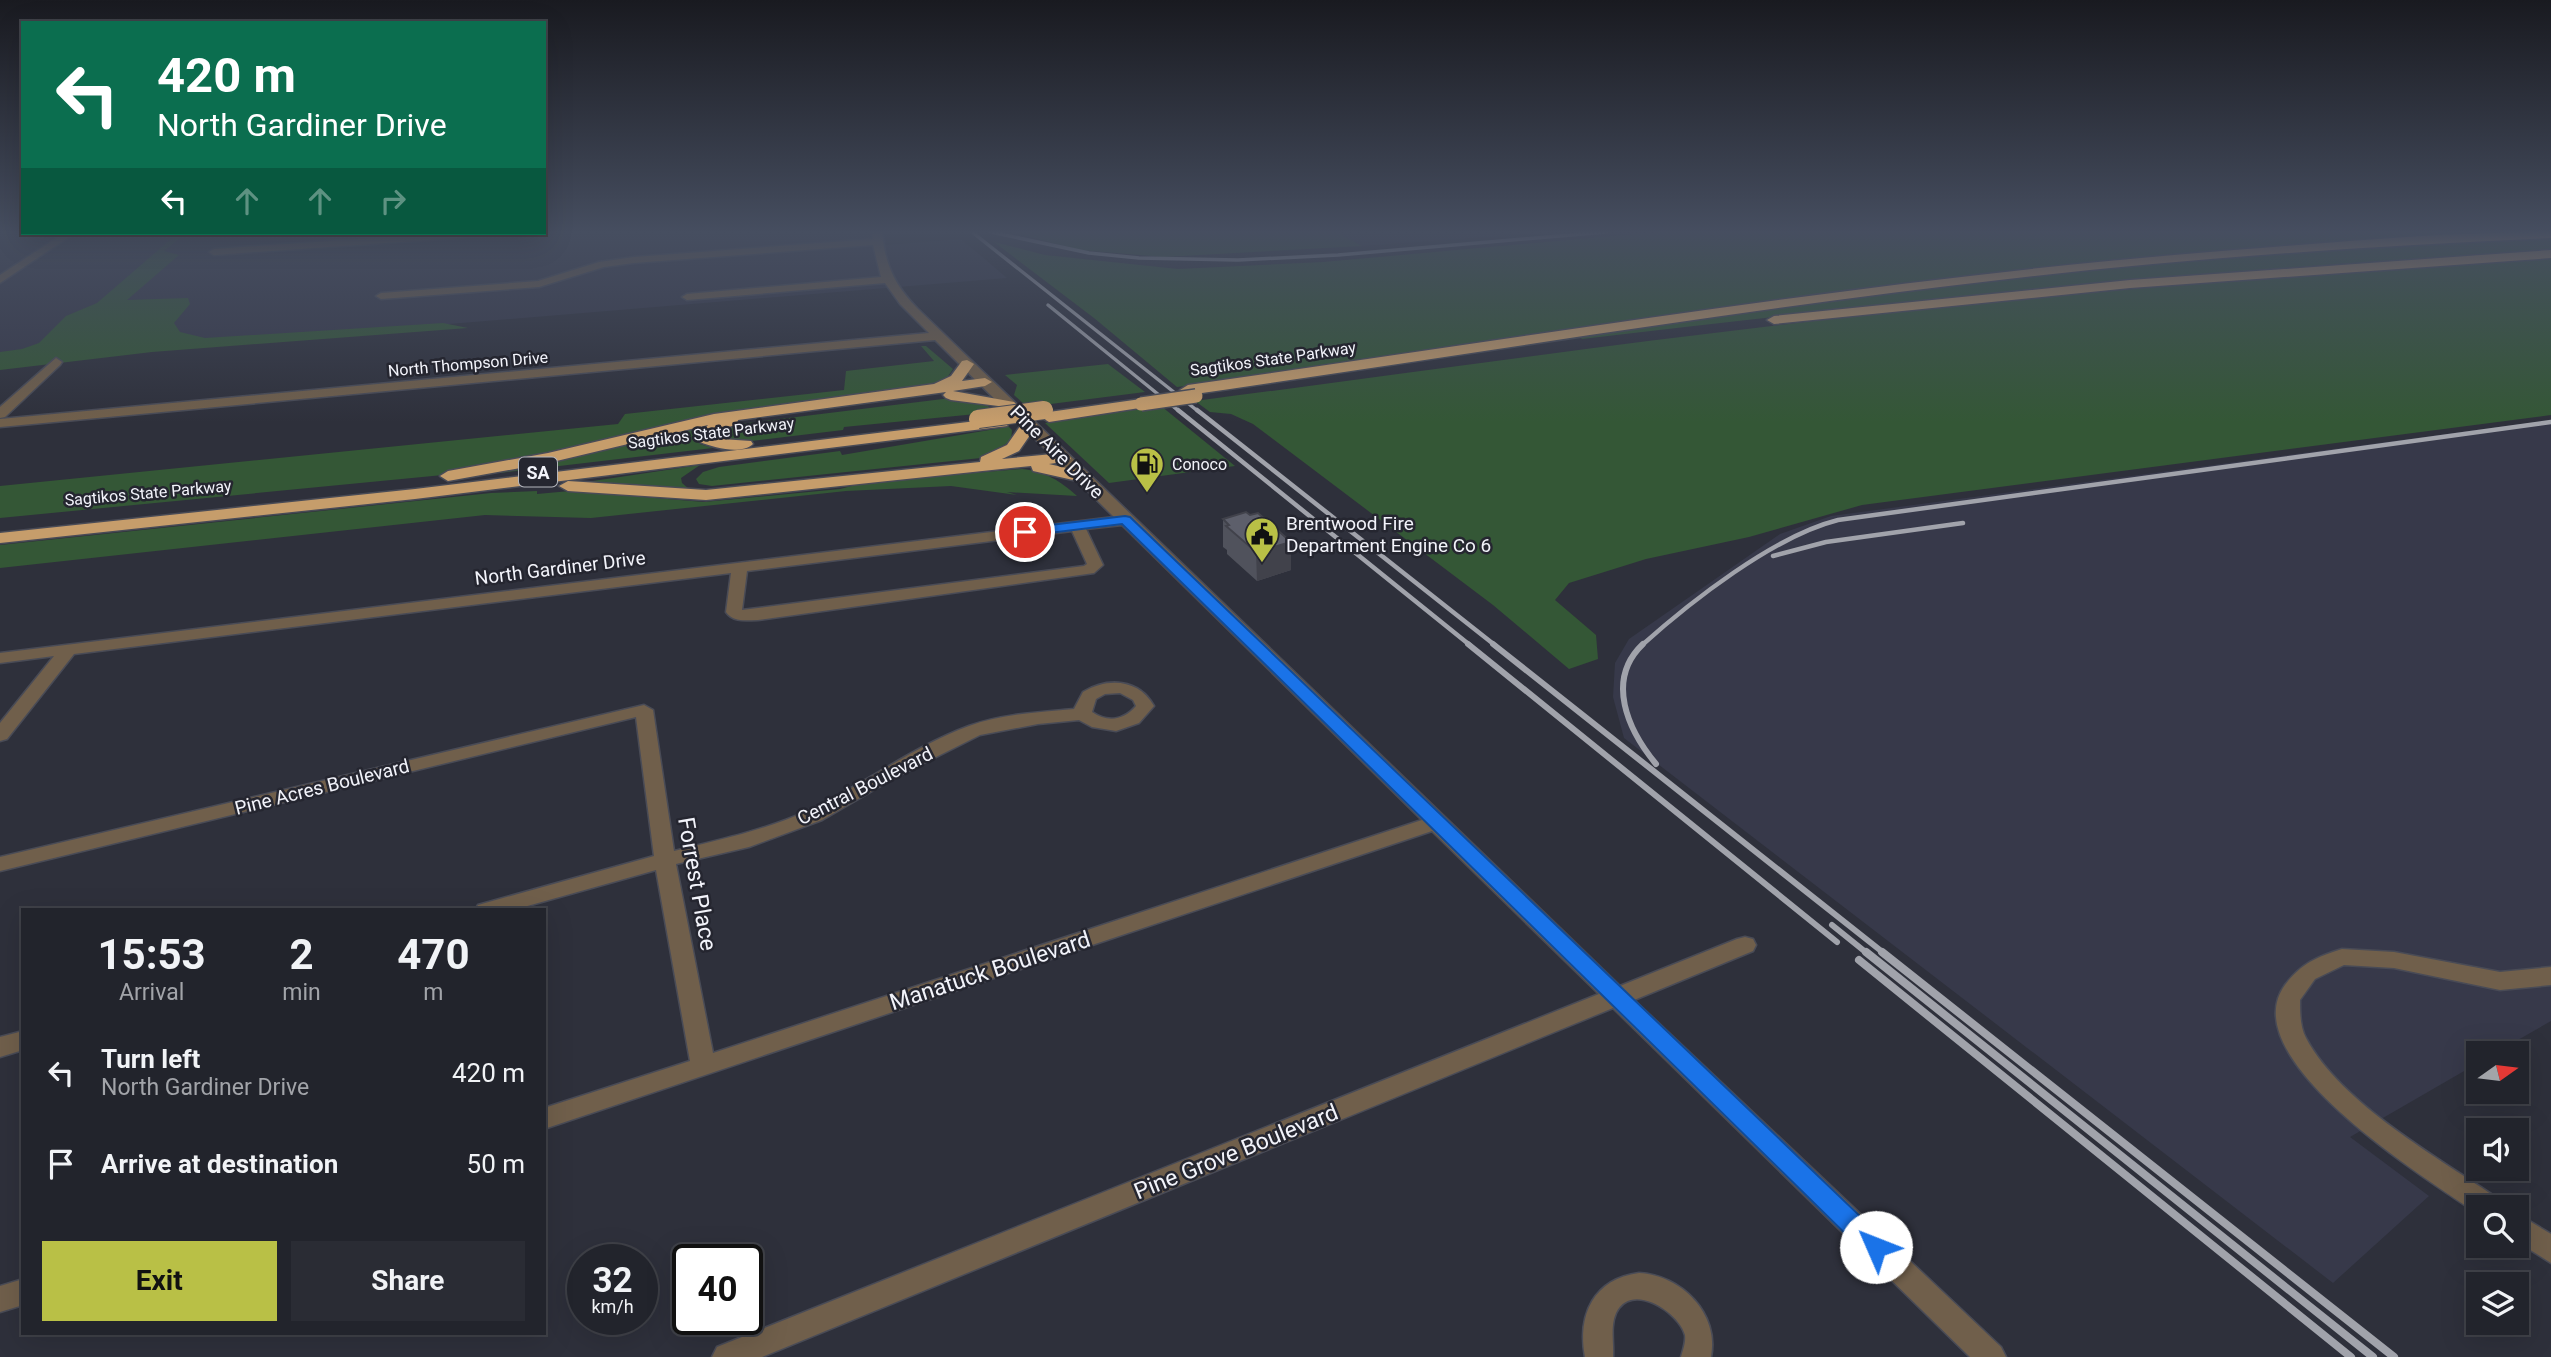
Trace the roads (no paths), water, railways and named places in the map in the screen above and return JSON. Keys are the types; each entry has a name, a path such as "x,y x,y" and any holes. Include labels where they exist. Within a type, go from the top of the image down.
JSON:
{"highway":[{"name":"Sagtikos State Parkway","path":"0,538 415,494 979,422 1138,401 1848,295"},
{"name":"Sagtikos State Parkway","path":"1192,393 1867,309 2017,295"},
{"path":"937,391 956,379 967,364"},
{"path":"248,503 465,474 548,458 693,423 987,384"},
{"path":"820,442 726,445 713,443 706,436 713,428 732,422 937,391 1009,405"},
{"path":"976,465 1013,448 1029,425"},
{"name":"Sagtikos State Parkway","path":"0,526 436,484 820,442"},
{"path":"820,442 712,465 696,472 691,480 698,486 715,488 976,465 1028,466 1082,477"},
{"path":"415,494 567,486 706,495 1061,456"}],"street":[{"path":"381,296 390,295"},
{"path":"687,297 707,295"},
{"name":"Pine Aire Drive","path":"901,295 938,336 1435,823 1991,1357"},
{"name":"North Thompson Drive","path":"0,423 938,336"},
{"path":"0,414 56,362"},
{"name":"North Gardiner Drive","path":"0,658 1125,520"},
{"path":"740,567 734,612 737,615 758,615 1088,570 1096,565 1077,526"},
{"path":"0,735 69,649"},
{"name":"Forrest Place","path":"644,710 665,860 703,1066"},
{"name":"Pine Acres Boulevard","path":"0,864 644,710"},
{"name":"Central Boulevard","path":"493,908 665,860 742,842 815,815 889,773 975,730 1038,718 1083,714"},
{"name":"Manatuck Boulevard","path":"546,1118 1435,823"},
{"name":"Pine Grove Boulevard","path":"745,1354 1745,944"},
{"path":"2472,1195 2377,1128 2322,1082 2293,1039 2288,999 2307,973 2342,957 2394,960 2500,981 2551,976"},
{"path":"0,1047 21,1041"},
{"path":"2529,1235 2551,1250"},
{"path":"1599,1356 1599,1327 1607,1301 1617,1290 1630,1286 1648,1286 1668,1294 1698,1329 1696,1357"},
{"path":"0,1299 21,1293"}],"railway":[{"path":"1052,295 1199,412"},
{"path":"1048,305 1180,412"},
{"path":"1178,410 1471,646"},
{"path":"1197,410 1496,646"},
{"path":"1642,645 1683,610 1760,555 1813,528 1838,520 2551,422"},
{"path":"1773,556 1826,542 1963,523"},
{"path":"1468,644 1837,942"},
{"path":"1493,644 1885,954"},
{"path":"1642,645 1625,673 1623,689 1630,721 1656,764"},
{"path":"1832,925 1868,954"},
{"path":"1866,952 2373,1357"},
{"path":"1882,952 2394,1357"},
{"path":"1859,960 2351,1357"}],"place":[{"name":"Conoco","path":"1147,494"},
{"name":"Brentwood Fire Department Engine Co 6","path":"1262,564"}]}
